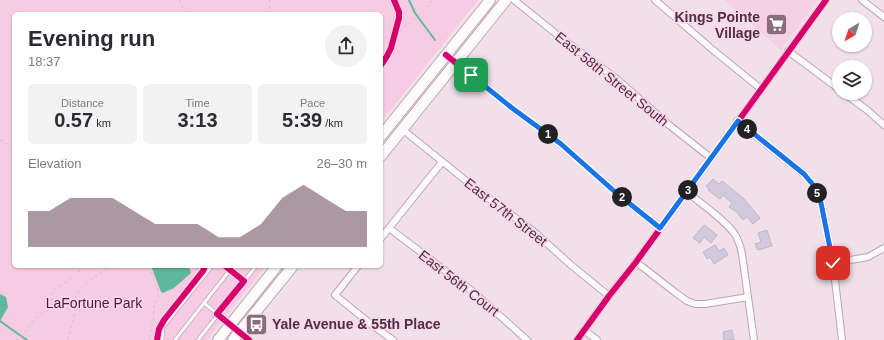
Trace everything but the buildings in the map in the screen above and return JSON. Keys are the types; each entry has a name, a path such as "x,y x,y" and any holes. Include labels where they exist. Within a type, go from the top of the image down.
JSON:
{"main road":[{"path":"383,134 490,0"},
{"path":"383,153 506,0"},
{"path":"218,340 275,268"},
{"path":"236,336 291,268"}],"street":[{"name":"East 58th Street South","path":"514,0 560,37 618,80 669,125 711,158"},
{"path":"655,0 712,50 761,89"},
{"path":"577,340 636,262 826,0"},
{"path":"862,0 884,17"},
{"path":"788,52 832,84"},
{"path":"446,55 512,108 561,144 614,191 660,228"},
{"path":"853,100 884,125"},
{"path":"738,121 804,174 815,187 821,203 833,263 842,340"},
{"name":"East 57th Street","path":"402,129 480,192 532,230 609,296"},
{"path":"383,236 442,162"},
{"path":"687,192 721,220 735,235 740,243 754,340"},
{"name":"East 56th Court","path":"389,228 472,292 527,340"},
{"path":"833,263 868,257 884,248"},
{"path":"636,262 687,301 695,304 705,304 748,297"},
{"path":"356,268 335,295 393,340"},
{"path":"230,324 236,336 249,340"},
{"path":"584,330 597,340"}],"lane":[{"path":"162,340 163,327 210,268"},
{"path":"228,268 244,281"},
{"path":"198,340 254,268"},
{"path":"175,340 230,270"},
{"path":"204,303 230,324"}],"path":[{"path":"179,0 185,12"},
{"path":"269,0 269,12"},
{"path":"394,35 422,12 433,0"},
{"path":"0,140 12,148"},
{"path":"16,340 20,338 35,319 48,310 54,290 83,268"},
{"path":"68,340 77,294 108,268"},
{"path":"149,340 154,316 154,305 158,298 158,290 150,268"}],"shaded area":[{"name":"Kings Pointe Village","path":"724,0 818,0 781,50"},
{"path":"152,268 190,268 191,273 174,288 163,293 161,292"},
{"path":"0,294 6,297 8,307 0,321"}],"green space":[{"name":"LaFortune Park","path":"0,0 478,0 383,119 383,12 12,12 12,268 264,268 207,340 0,340"}],"waterway":[{"path":"409,0 415,13 435,40"},
{"path":"0,321 27,340"}],"cycle path":[{"path":"383,62 391,48 399,18 399,12 394,0"},
{"path":"577,340 636,262 826,0"},
{"path":"446,55 512,108 561,144 614,191 660,228"},
{"path":"157,340 159,329 164,320 204,268"},
{"path":"228,268 244,281 217,314 249,340"}],"place":[{"name":"Kings Pointe Village","path":"776,25"},
{"name":"Yale Avenue & 55th Place","path":"256,324"}],"route":[{"path":"471,75 512,108 561,144 614,191 660,228 738,121 804,174 815,187 821,203 833,263"}]}
